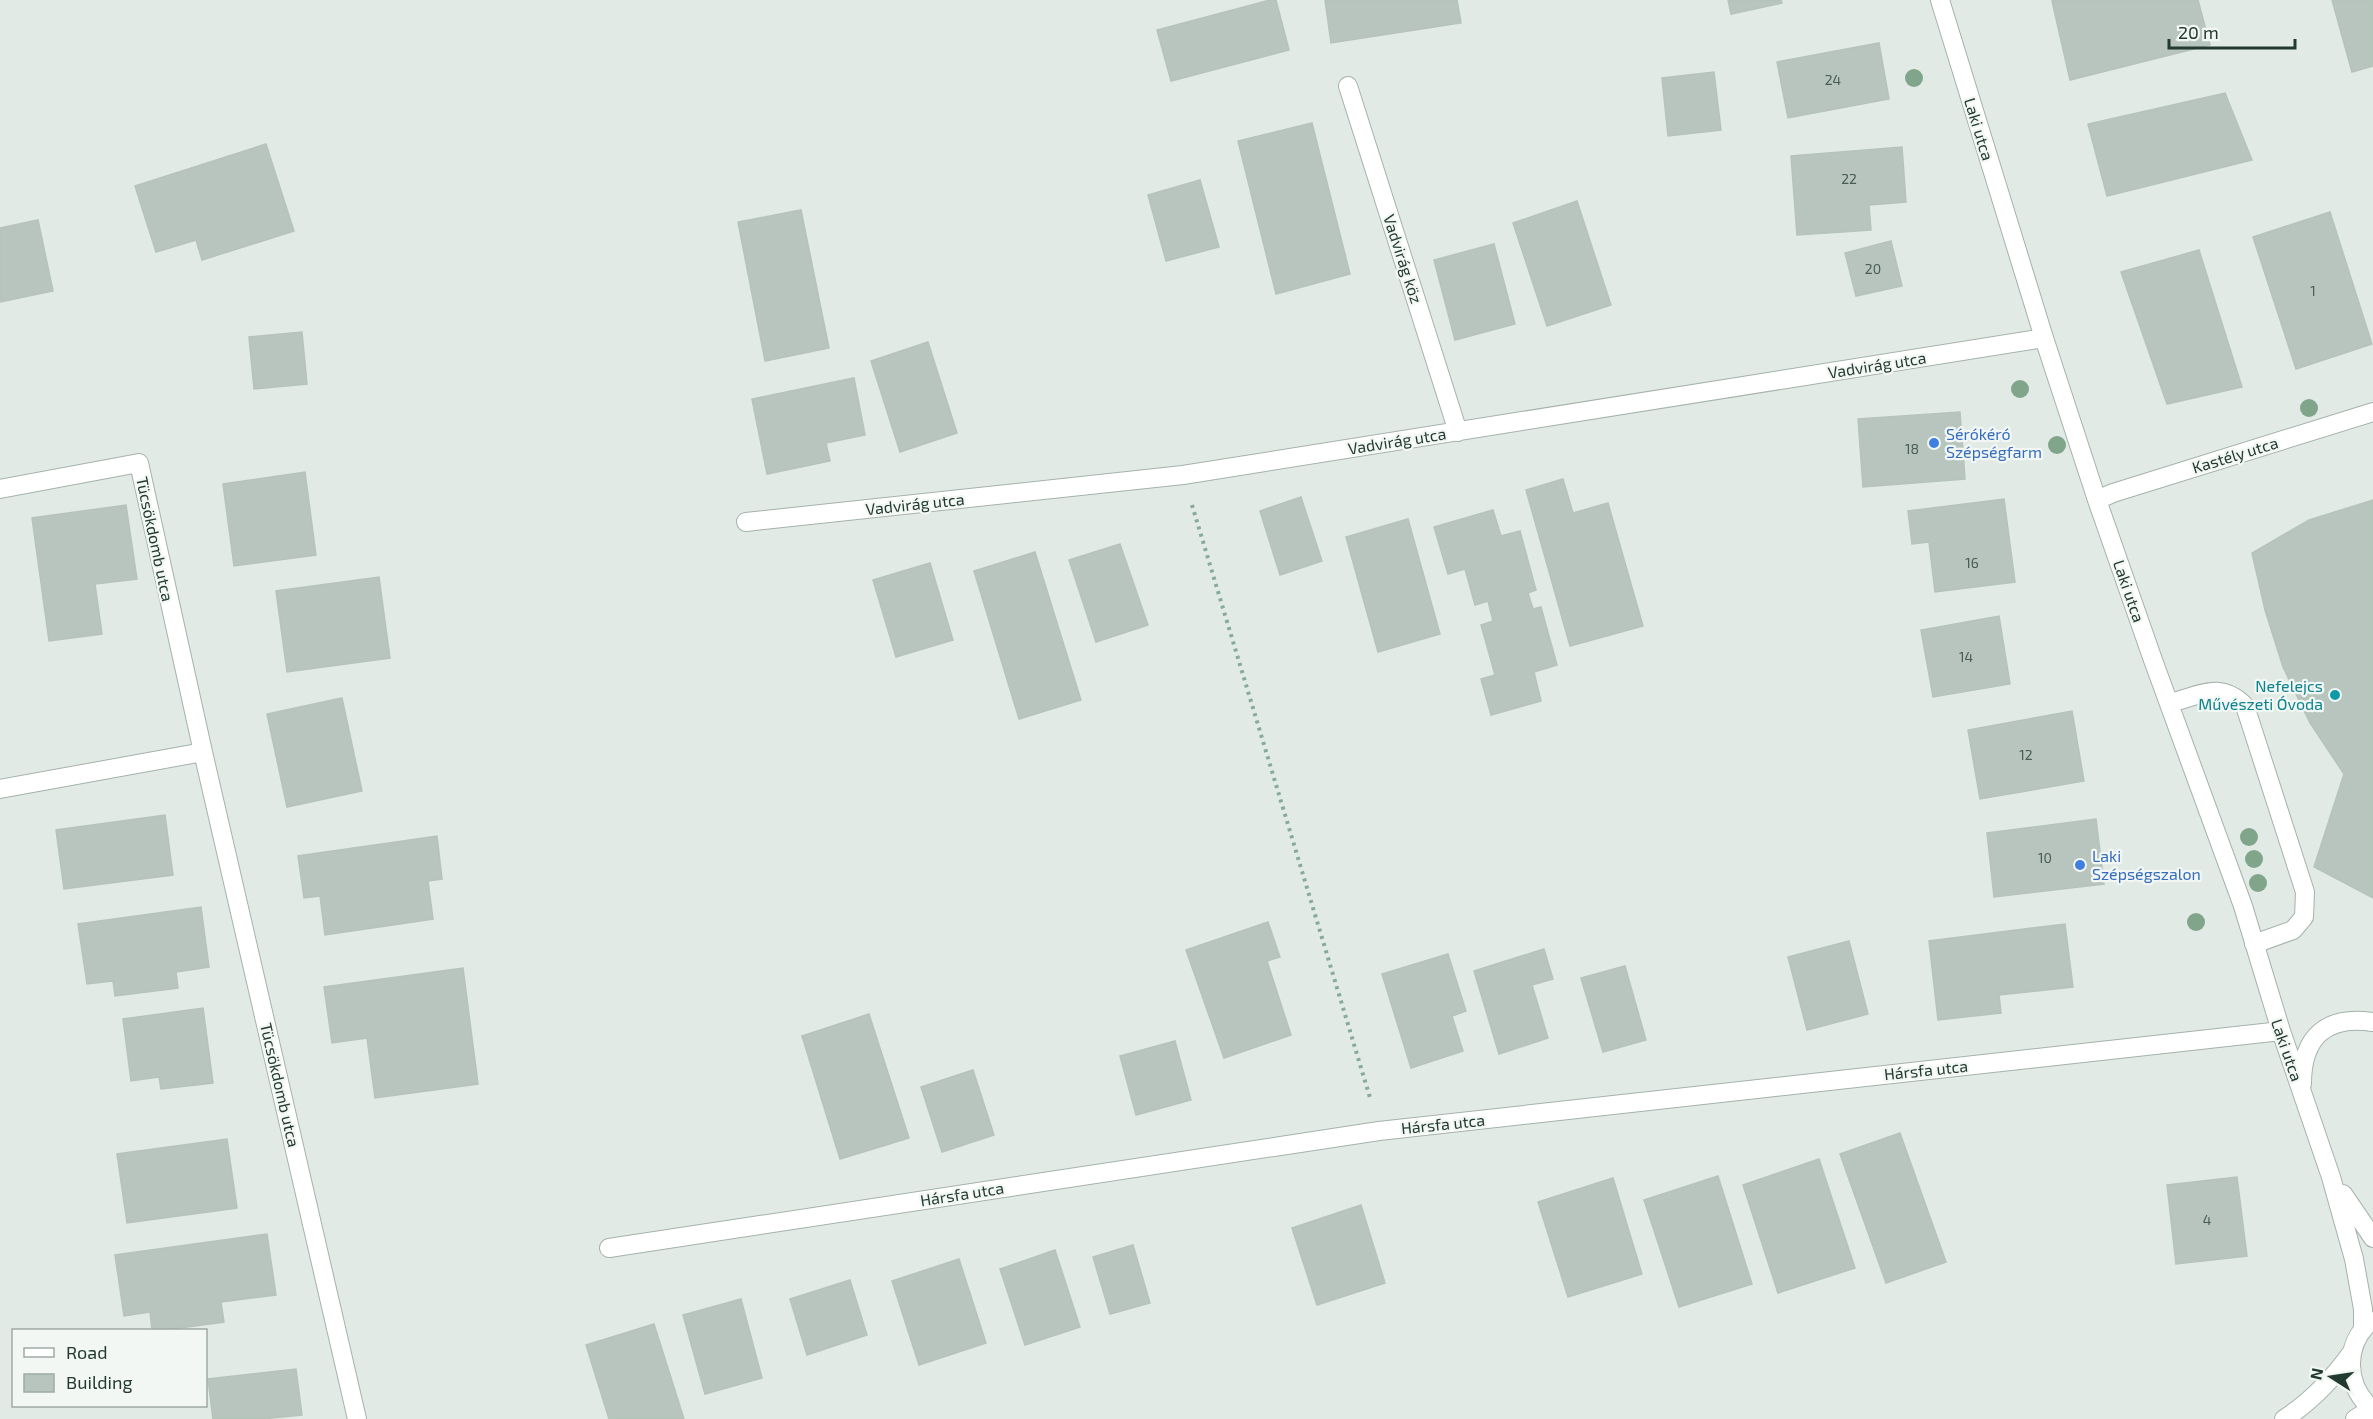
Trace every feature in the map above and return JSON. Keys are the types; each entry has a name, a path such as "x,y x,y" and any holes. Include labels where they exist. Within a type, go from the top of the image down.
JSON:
{"street":[{"name":"Laki utca","path":"1940,0 2044,338 2097,500 2152,660 2243,906 2281,1031 2331,1177 2354,1259 2368,1324"},
{"name":"Vadvirág köz","path":"1348,86 1458,432"},
{"name":"Vadvirág utca","path":"746,522 1183,475 2044,338"},
{"name":"Kastély utca","path":"2097,500 2125,489 2373,412"},
{"name":"Tücsökdomb utca","path":"0,489 139,463 202,752 357,1419"},
{"path":"2170,704 2217,690 2235,696 2246,706 2305,892 2304,917 2294,930 2254,944"},
{"path":"0,789 202,752"},
{"path":"2302,1094 2304,1057 2310,1043 2319,1032 2331,1024 2345,1021 2373,1022"},
{"name":"Hársfa utca","path":"609,1248 1379,1131 2281,1031"},
{"name":"Laki utca","path":"2331,1177 2373,1238"},
{"path":"2355,1419 2372,1413 2353,1383 2350,1368 2356,1339 2368,1324"},
{"path":"2284,1419 2318,1394 2352,1352"}],"path":[{"path":"1183,475 1379,1131"}],"building":[{"path":"1276,0 1289,50 1171,81 1157,30"},
{"path":"1325,0 1457,0 1461,23 1331,43"},
{"path":"1728,0 1781,0 1782,3 1731,14"},
{"path":"2198,0 2210,45 2070,80 2052,1"},
{"path":"2332,0 2373,0 2373,66 2352,72"},
{"path":"1879,43 1889,99 1788,118 1777,62"},
{"path":"1714,72 1721,130 1668,136 1662,78"},
{"path":"2225,93 2252,160 2107,196 2088,124"},
{"path":"1312,123 1350,274 1276,294 1238,141"},
{"path":"266,144 294,231 202,260 196,240 156,252 135,186"},
{"path":"1902,147 1906,202 1869,205 1871,230 1797,235 1791,156"},
{"path":"1200,180 1219,247 1166,261 1148,195"},
{"path":"1577,201 1611,305 1547,326 1513,223"},
{"path":"801,210 829,348 765,361 738,222"},
{"path":"2330,212 2372,344 2296,369 2253,237"},
{"path":"38,220 53,291 0,302 0,228"},
{"path":"1891,241 1902,286 1856,296 1845,253"},
{"path":"1494,244 1515,324 1455,340 1434,260"},
{"path":"2199,250 2242,387 2167,404 2121,272"},
{"path":"302,332 307,384 254,389 249,337"},
{"path":"928,342 957,433 900,452 871,361"},
{"path":"854,378 865,435 826,443 830,461 767,474 752,399"},
{"path":"1960,412 1965,479 1863,487 1858,419"},
{"path":"305,472 316,555 234,566 223,484"},
{"path":"1563,479 1573,513 1608,503 1643,626 1570,646 1526,490"},
{"path":"1301,497 1322,561 1280,575 1260,511"},
{"path":"2004,499 2015,582 1935,592 1929,542 1912,544 1908,511"},
{"name":"Nefelejcs Művészeti Óvoda","path":"2373,500 2373,898 2314,867 2344,774 2310,723 2283,667 2265,610 2252,553 2309,520"},
{"path":"126,505 137,579 95,584 102,634 49,641 32,518"},
{"path":"1493,510 1501,536 1520,531 1536,590 1528,593 1533,609 1541,607 1557,665 1534,672 1541,701 1491,715 1481,679 1495,675 1481,625 1493,621 1488,601 1475,605 1465,569 1448,574 1434,527"},
{"path":"1408,519 1440,634 1378,652 1346,537"},
{"path":"1120,544 1148,625 1096,642 1069,560"},
{"path":"1035,552 1081,700 1019,719 974,571"},
{"path":"930,563 953,640 896,657 873,580"},
{"path":"379,577 390,658 287,672 276,591"},
{"path":"1999,616 2010,684 1933,697 1921,630"},
{"path":"342,698 362,791 287,807 267,714"},
{"path":"2072,711 2084,781 1980,799 1968,730"},
{"path":"165,815 173,875 64,889 56,830"},
{"path":"2096,819 2104,884 1994,897 1987,833"},
{"path":"437,836 442,879 428,881 433,919 325,935 320,896 304,898 298,856"},
{"path":"201,907 209,967 176,972 178,988 115,996 113,981 87,984 78,924"},
{"path":"1268,922 1280,957 1267,961 1291,1035 1224,1058 1186,950"},
{"path":"2065,924 2073,987 1999,995 2001,1013 1938,1020 1929,941"},
{"path":"1849,941 1868,1014 1807,1030 1788,957"},
{"path":"1544,949 1553,979 1532,985 1548,1038 1499,1054 1474,971"},
{"path":"1448,954 1466,1011 1452,1016 1463,1051 1411,1068 1382,974"},
{"path":"1625,966 1646,1040 1603,1052 1581,978"},
{"path":"463,968 478,1084 375,1098 367,1038 332,1043 324,987"},
{"path":"203,1008 213,1083 161,1089 159,1077 131,1081 123,1019"},
{"path":"869,1014 909,1138 840,1159 802,1036"},
{"path":"1175,1041 1191,1100 1136,1115 1120,1056"},
{"path":"973,1070 994,1135 942,1152 921,1087"},
{"path":"1900,1133 1946,1262 1886,1283 1840,1154"},
{"path":"227,1139 237,1208 127,1223 117,1154"},
{"path":"1819,1159 1855,1268 1778,1293 1743,1185"},
{"path":"1718,1176 1752,1284 1679,1307 1644,1200"},
{"path":"2237,1177 2247,1256 2176,1264 2167,1185"},
{"path":"1613,1178 1642,1274 1568,1297 1538,1202"},
{"path":"1361,1205 1385,1283 1317,1305 1292,1228"},
{"path":"267,1234 276,1295 221,1302 224,1322 172,1329 152,1329 150,1312 124,1316 115,1255"},
{"path":"1133,1245 1150,1303 1110,1314 1093,1257"},
{"path":"1055,1250 1080,1327 1025,1345 1000,1269"},
{"path":"959,1259 986,1343 919,1365 892,1281"},
{"path":"850,1280 867,1335 807,1355 790,1299"},
{"path":"741,1299 762,1378 705,1394 683,1315"},
{"path":"654,1324 684,1419 609,1419 586,1345"},
{"path":"296,1369 302,1415 262,1419 213,1419 208,1379"}],"place":[{"name":"Sérókéró Szépségfarm","path":"1934,443"},
{"name":"Nefelejcs Művészeti Óvoda","path":"2335,695"},
{"name":"Laki Szépségszalon","path":"2080,865"}]}
